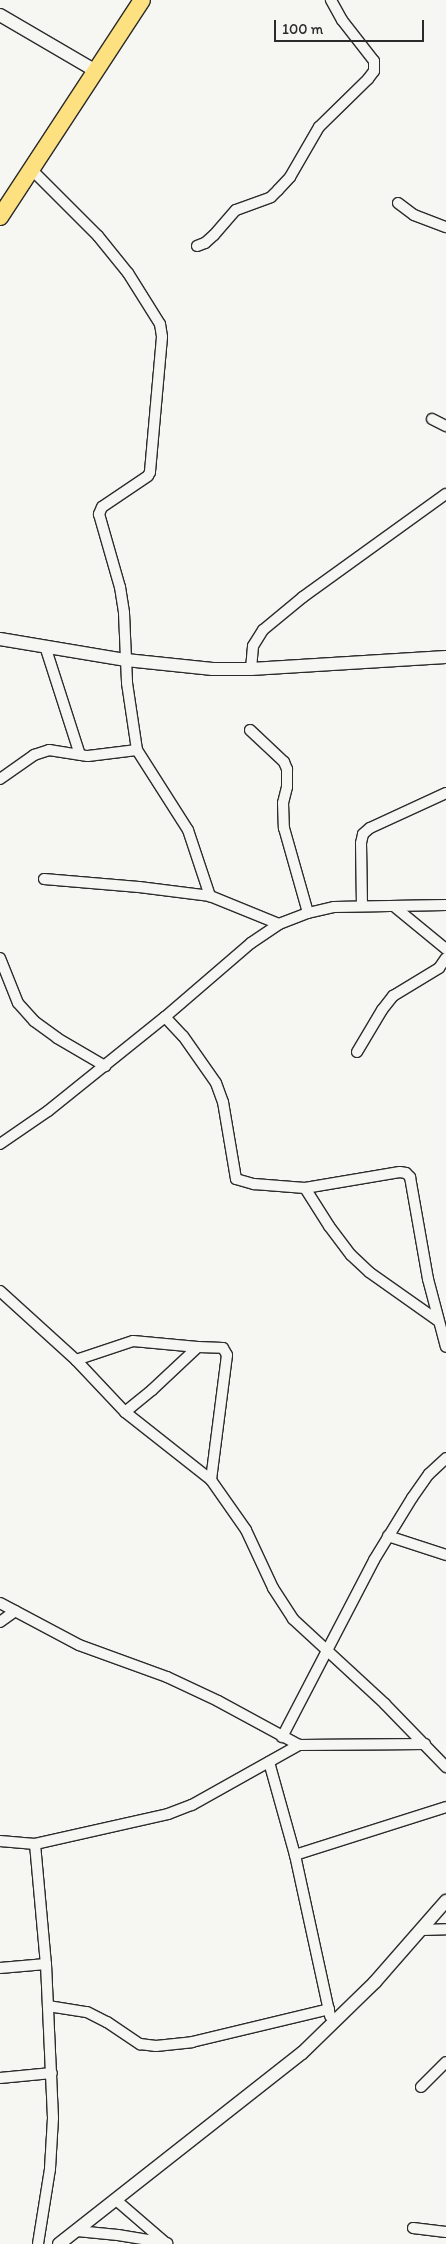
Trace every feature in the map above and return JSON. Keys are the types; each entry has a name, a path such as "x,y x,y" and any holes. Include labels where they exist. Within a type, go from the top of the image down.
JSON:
{"main road":[{"path":"0,217 142,0"}],"street":[{"path":"197,246 205,243 214,235 236,210 271,197 290,177 319,127 374,71 374,61 342,20 331,0"},
{"path":"0,15 96,71"},
{"path":"32,170 98,236 128,273 147,300 161,331 163,352 150,472 148,476 102,506 99,514 120,587 124,613 130,710 137,750 188,830 195,846 210,896"},
{"path":"398,203 414,215 446,227"},
{"path":"432,420 446,426"},
{"path":"251,670 253,646 264,630 303,598 446,494"},
{"path":"0,639 126,660 198,668 251,670 446,657"},
{"path":"45,646 80,755"},
{"path":"250,730 284,762 287,770 287,787 283,803 284,828 308,913"},
{"path":"0,779 34,755 49,750 100,756 137,750"},
{"path":"362,906 361,843 363,834 370,828 446,792"},
{"path":"44,879 139,887 210,896 279,924"},
{"path":"0,1144 48,1111 165,1017 251,943 279,924 308,913 334,907 396,908 446,905 446,910"},
{"path":"396,908 446,949"},
{"path":"0,958 18,1003 34,1021 58,1038 105,1066"},
{"path":"357,1052 382,1010 393,996 439,968 446,958"},
{"path":"165,1017 183,1036 216,1083 223,1102 236,1178 254,1184 305,1188 400,1172 406,1173 410,1177 437,1320 446,1347"},
{"path":"305,1188 329,1226 351,1255 369,1272 437,1320"},
{"path":"0,1291 76,1360 125,1412 211,1480 246,1530 283,1606 293,1620 385,1704 446,1767"},
{"path":"76,1360 133,1341 223,1348 227,1355 211,1480"},
{"path":"125,1412 152,1390 198,1347"},
{"path":"282,1737 325,1650 388,1536 429,1474 446,1458"},
{"path":"388,1536 446,1555"},
{"path":"0,1603 79,1645 167,1677 218,1701 299,1746"},
{"path":"0,1622 15,1611"},
{"path":"0,1840 34,1844 168,1814 192,1805 299,1746 424,1744"},
{"path":"270,1762 295,1855 332,2024"},
{"path":"295,1855 446,1807"},
{"path":"34,1844 46,1964 52,2073 53,2146 38,2244"},
{"path":"59,2244 77,2232 302,2053 375,1982 446,1901"},
{"path":"422,1930 446,1929"},
{"path":"0,1968 46,1964"},
{"path":"48,2006 87,2012 107,2022 140,2044 156,2046 192,2042 329,2009"},
{"path":"421,2087 446,2062"},
{"path":"0,2078 52,2073"},
{"path":"116,2200 167,2244"},
{"path":"413,2228 446,2232"},
{"path":"77,2232 118,2235 167,2244"}]}
